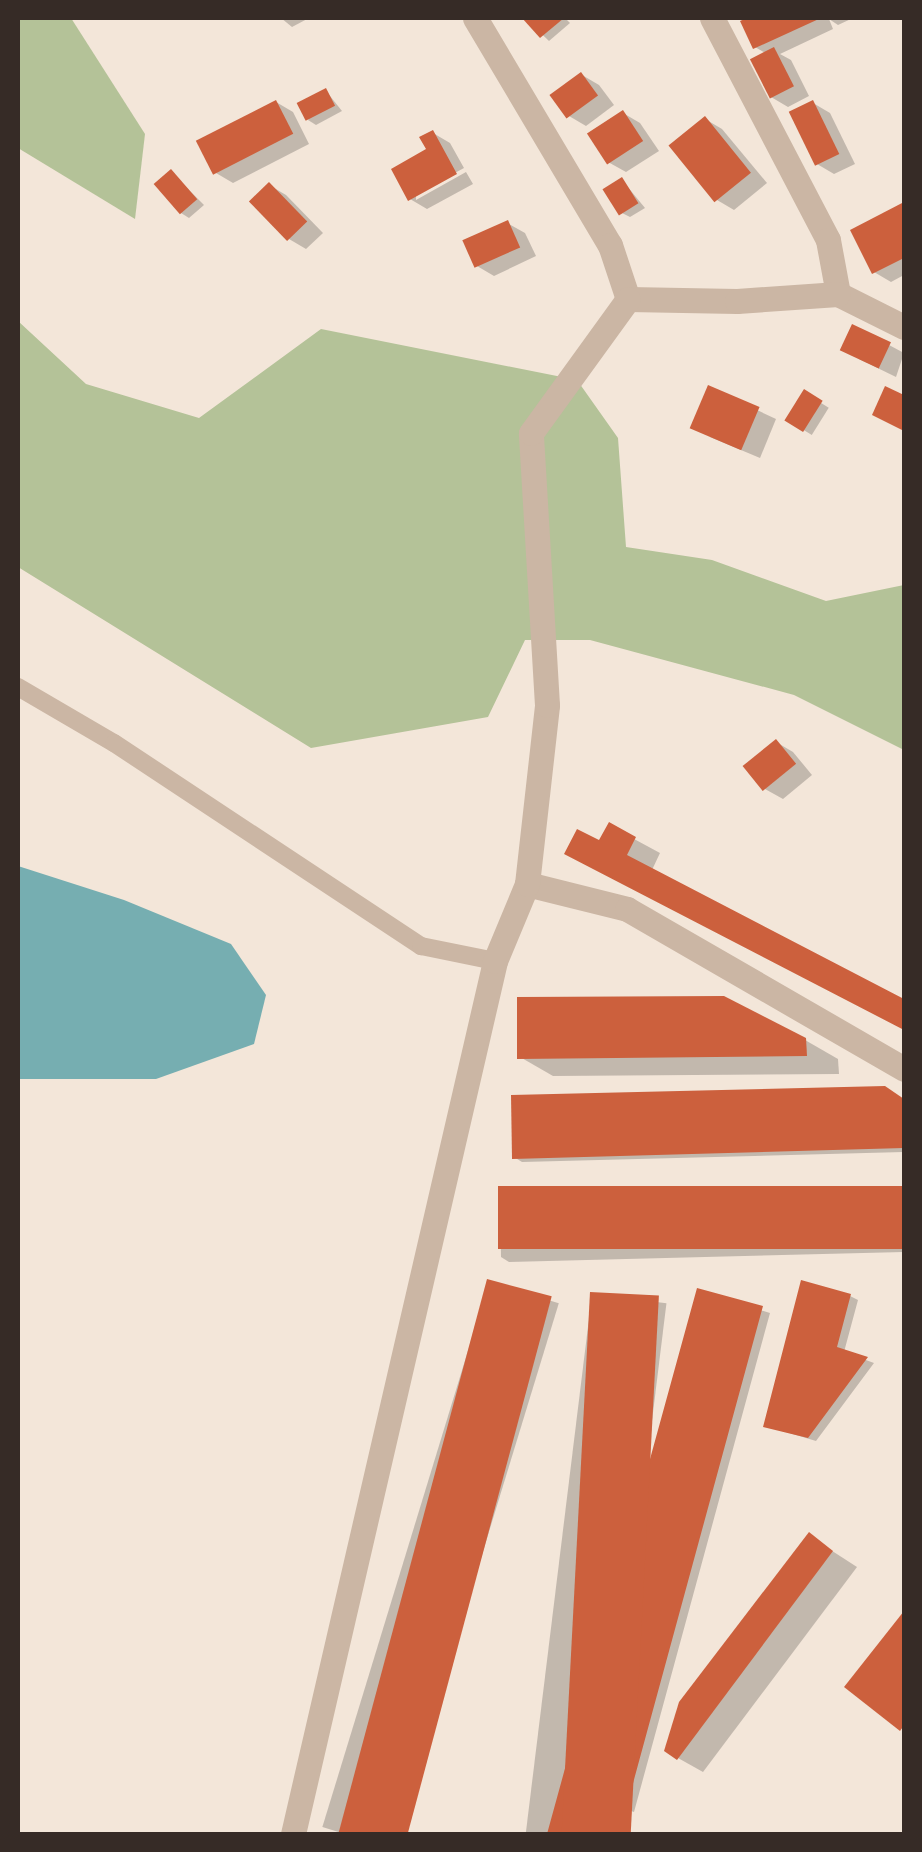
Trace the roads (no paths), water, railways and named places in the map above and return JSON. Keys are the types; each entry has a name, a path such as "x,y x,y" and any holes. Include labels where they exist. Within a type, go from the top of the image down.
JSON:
{"street":[{"path":"475,18 610,245 628,299"},
{"path":"712,18 815,211 828,240 838,294"},
{"path":"628,299 737,301 838,294 904,327"},
{"path":"293,1834 495,961 528,884 547,705 531,433 628,299"},
{"path":"528,884 627,909 904,1069"}],"lane":[{"path":"18,687 114,743 421,946 495,961"}],"water":[{"path":"18,866 124,900 231,944 266,995 254,1044 156,1079 18,1079"}]}
